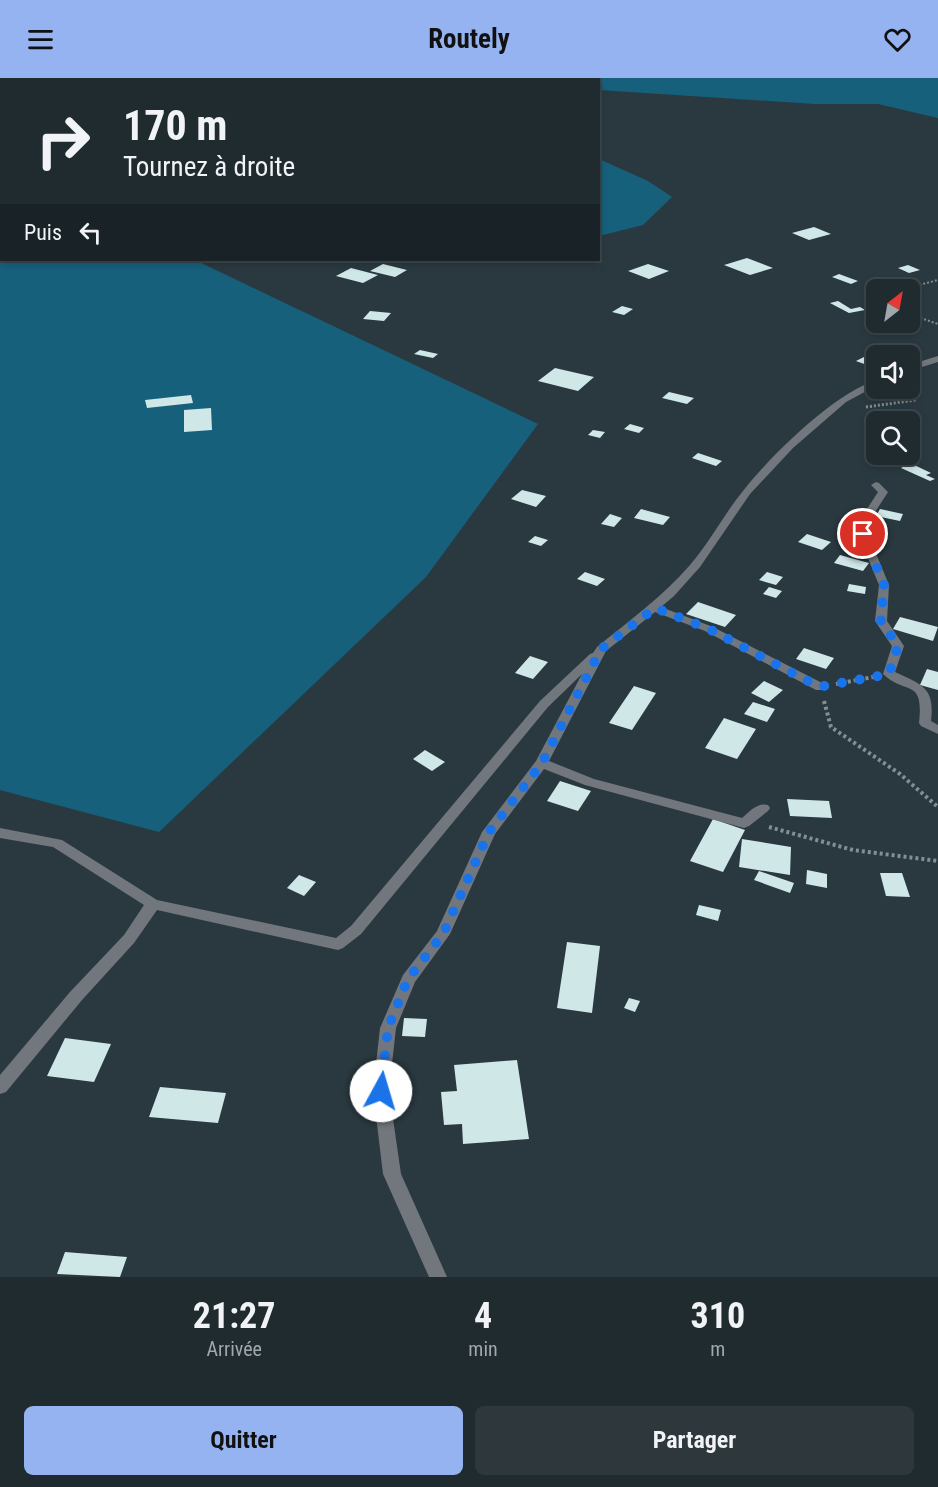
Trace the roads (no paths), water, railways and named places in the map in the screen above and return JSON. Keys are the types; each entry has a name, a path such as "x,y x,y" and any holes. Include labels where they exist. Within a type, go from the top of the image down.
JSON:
{"street":[{"path":"920,365 938,359"},
{"path":"0,833 57,843 153,904 338,944 356,930 544,704 601,649 655,608 696,565 747,492 790,446 836,406 866,389"},
{"path":"876,485 883,492 863,524 863,534 884,585 881,621 898,646 889,674 923,691 928,701 925,723 938,730"},
{"path":"655,608 709,629 819,687"},
{"path":"438,1277 392,1174 381,1091 388,1028 408,979 443,934 489,832 542,763 601,649"},
{"path":"542,763 600,784 744,823 763,808"},
{"path":"0,1087 75,996 129,939 153,904"}]}
